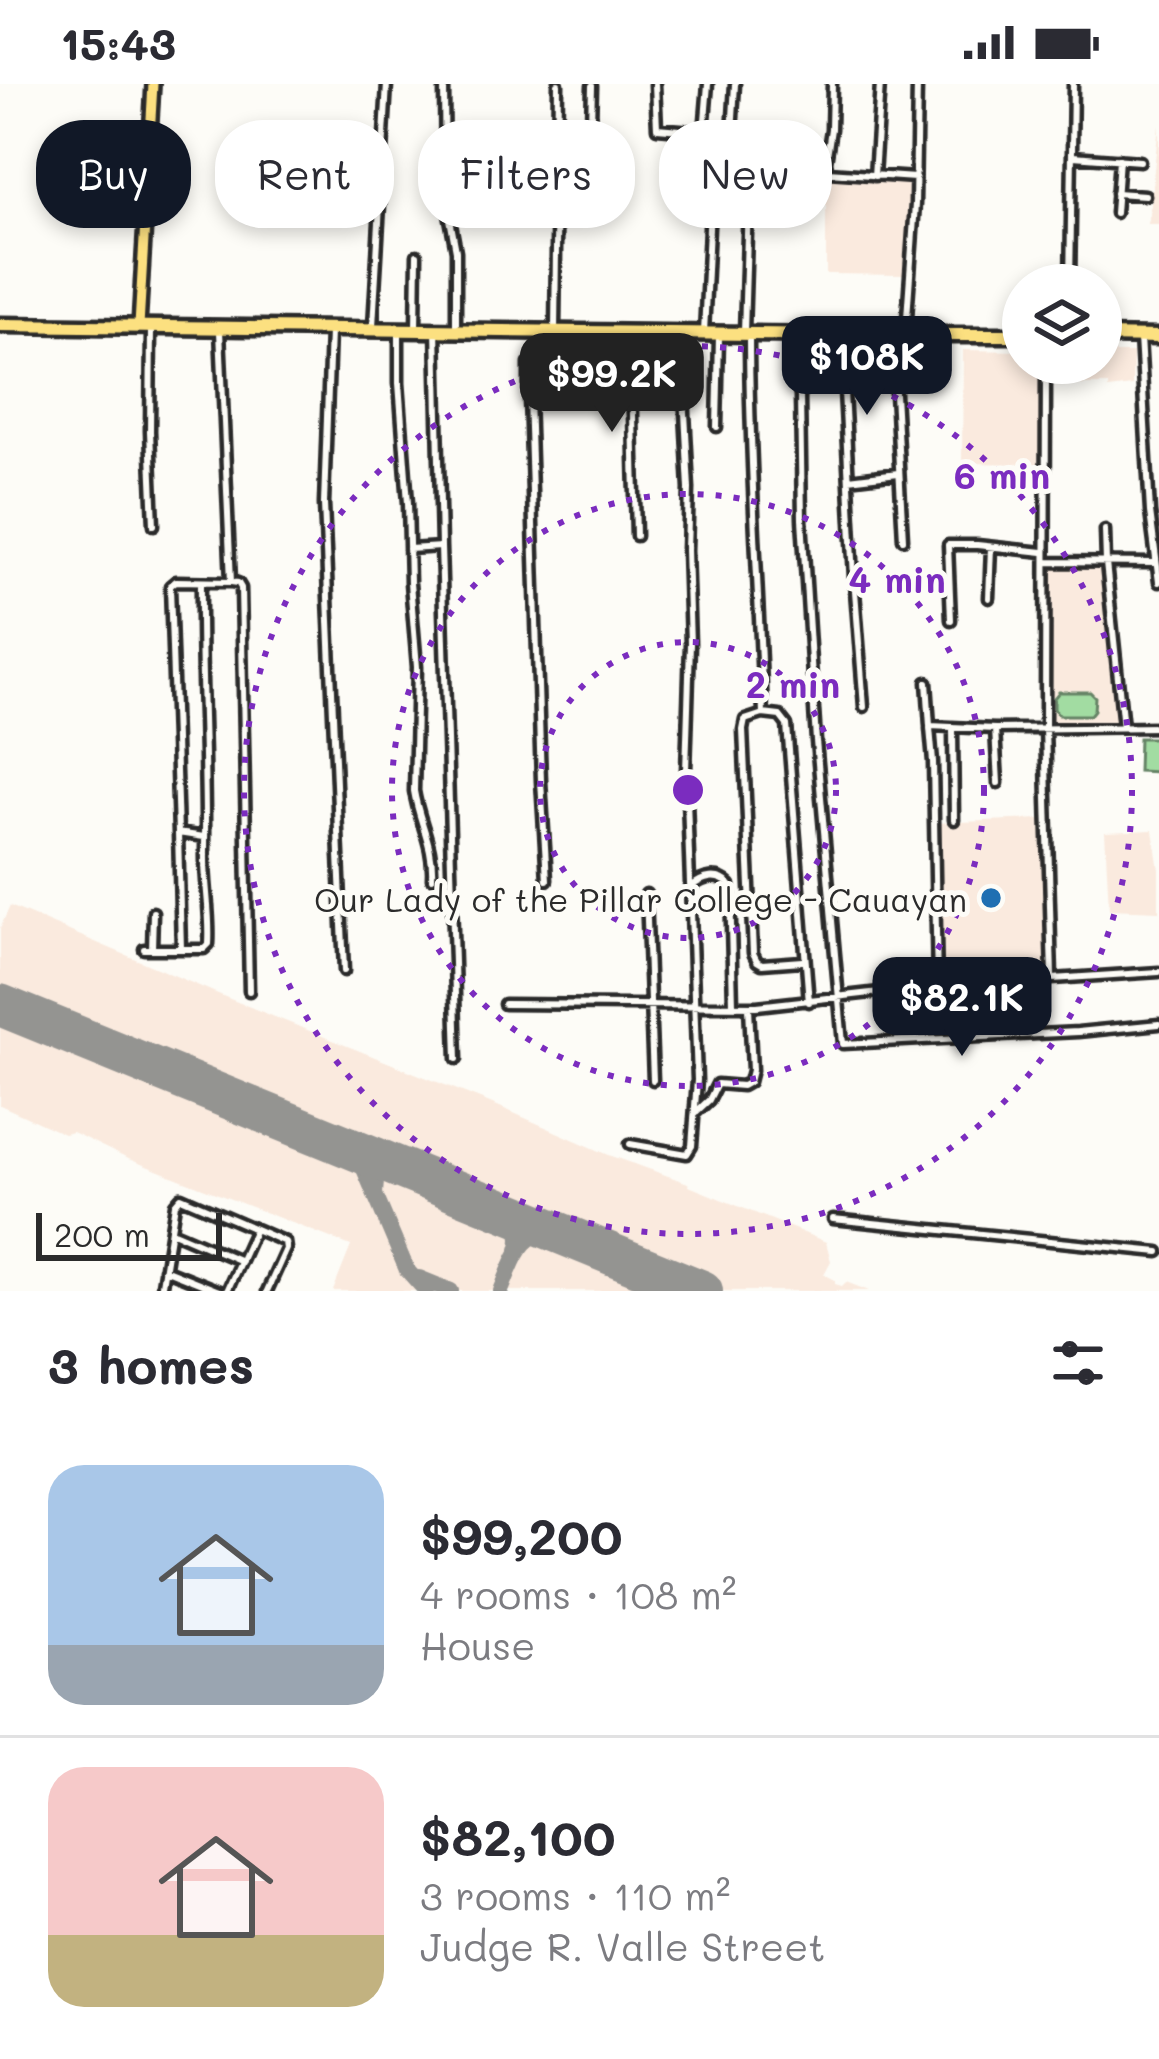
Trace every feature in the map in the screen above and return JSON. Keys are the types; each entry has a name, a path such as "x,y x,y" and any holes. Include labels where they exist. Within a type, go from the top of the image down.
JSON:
{"highway":[{"path":"0,325 1002,335"},
{"path":"1122,337 1159,337"}],"main road":[{"path":"145,326 153,84"}],"street":[{"path":"373,328 387,84"},
{"path":"444,84 445,191 456,251 456,329"},
{"path":"557,84 557,120"},
{"path":"656,84 659,128"},
{"path":"705,120 708,84"},
{"path":"733,120 734,84"},
{"path":"832,84 828,172 915,178"},
{"path":"874,176 880,84"},
{"path":"903,539 898,473 899,336 915,178 916,84"},
{"path":"1070,264 1073,84"},
{"path":"591,120 592,86"},
{"path":"1073,156 1139,160"},
{"path":"1115,213 1119,159"},
{"path":"1116,193 1145,195"},
{"path":"547,880 530,364 539,357 547,331 554,228"},
{"path":"710,228 717,427"},
{"path":"748,228 749,433 764,714"},
{"path":"416,329 417,255"},
{"path":"145,326 154,525"},
{"path":"219,327 231,582"},
{"path":"330,327 324,504 344,970"},
{"path":"399,328 416,667 415,791 431,845 432,878"},
{"path":"436,329 457,1059"},
{"path":"631,332 636,536"},
{"path":"630,1144 687,1154 695,1112 686,730 688,489 681,333"},
{"path":"794,334 815,720 841,1041 848,1045 1159,1024"},
{"path":"842,335 864,707"},
{"path":"1140,337 1159,582"},
{"path":"1046,384 1045,727 1052,977"},
{"path":"849,479 898,473"},
{"path":"1105,530 1123,727"},
{"path":"951,620 948,545 1106,563 1156,563"},
{"path":"409,549 441,547"},
{"path":"989,598 992,547"},
{"path":"181,949 170,586 176,581 238,583 249,991"},
{"path":"153,912 148,949 204,949 209,944 201,583"},
{"path":"927,682 937,988"},
{"path":"804,961 762,964 753,953 743,730 745,720 764,714 781,716 787,725 809,1002"},
{"path":"929,727 1159,728"},
{"path":"953,729 954,820"},
{"path":"995,729 998,783"},
{"path":"178,833 206,837"},
{"path":"691,887 706,878 730,885 734,1007"},
{"path":"646,894 653,1080"},
{"path":"503,1004 734,1007 1052,977 1159,972"},
{"path":"695,1112 717,1084 749,1082 749,1006"},
{"path":"161,1291 175,1204 181,1197 287,1245 267,1291"},
{"path":"832,1220 1159,1252"},
{"path":"164,1269 223,1291 256,1228"},
{"path":"171,1231 241,1261"}],"shaded area":[{"path":"1159,124 1159,224 1148,224"},
{"path":"832,176 909,180 905,275 826,274"},
{"path":"963,350 1002,351 1002,384 1042,384 1040,464 962,463"},
{"path":"1122,353 1133,353 1132,386 1076,385 1122,384"},
{"path":"1048,564 1101,565 1119,723 1049,721 1049,631 1053,628"},
{"name":"Our Lady of the Pillar College - Cauayan","path":"1041,819 1047,972 943,981 933,823"},
{"path":"1153,830 1159,911 1109,909 1105,832"},
{"path":"10,906 826,1242 831,1261 824,1274 835,1284 846,1282 869,1291 333,1291 351,1246 0,1105 0,928"}],"green space":[{"path":"1059,692 1090,692 1095,697 1094,710 1090,715 1059,715 1054,698"},
{"path":"1139,738 1159,738 1159,772 1138,771"}],"taxiway":[{"path":"349,1147 359,1157 407,1270 426,1291"},
{"path":"375,1194 376,1181 387,1167 402,1169"},
{"path":"501,1209 517,1226 518,1250"},
{"path":"501,1291 528,1240 545,1230 568,1236"},
{"path":"419,1278 451,1291"}],"runway":[{"path":"0,1005 702,1291"}],"place":[{"name":"Our Lady of the Pillar College - Cauayan","path":"991,898"}]}
